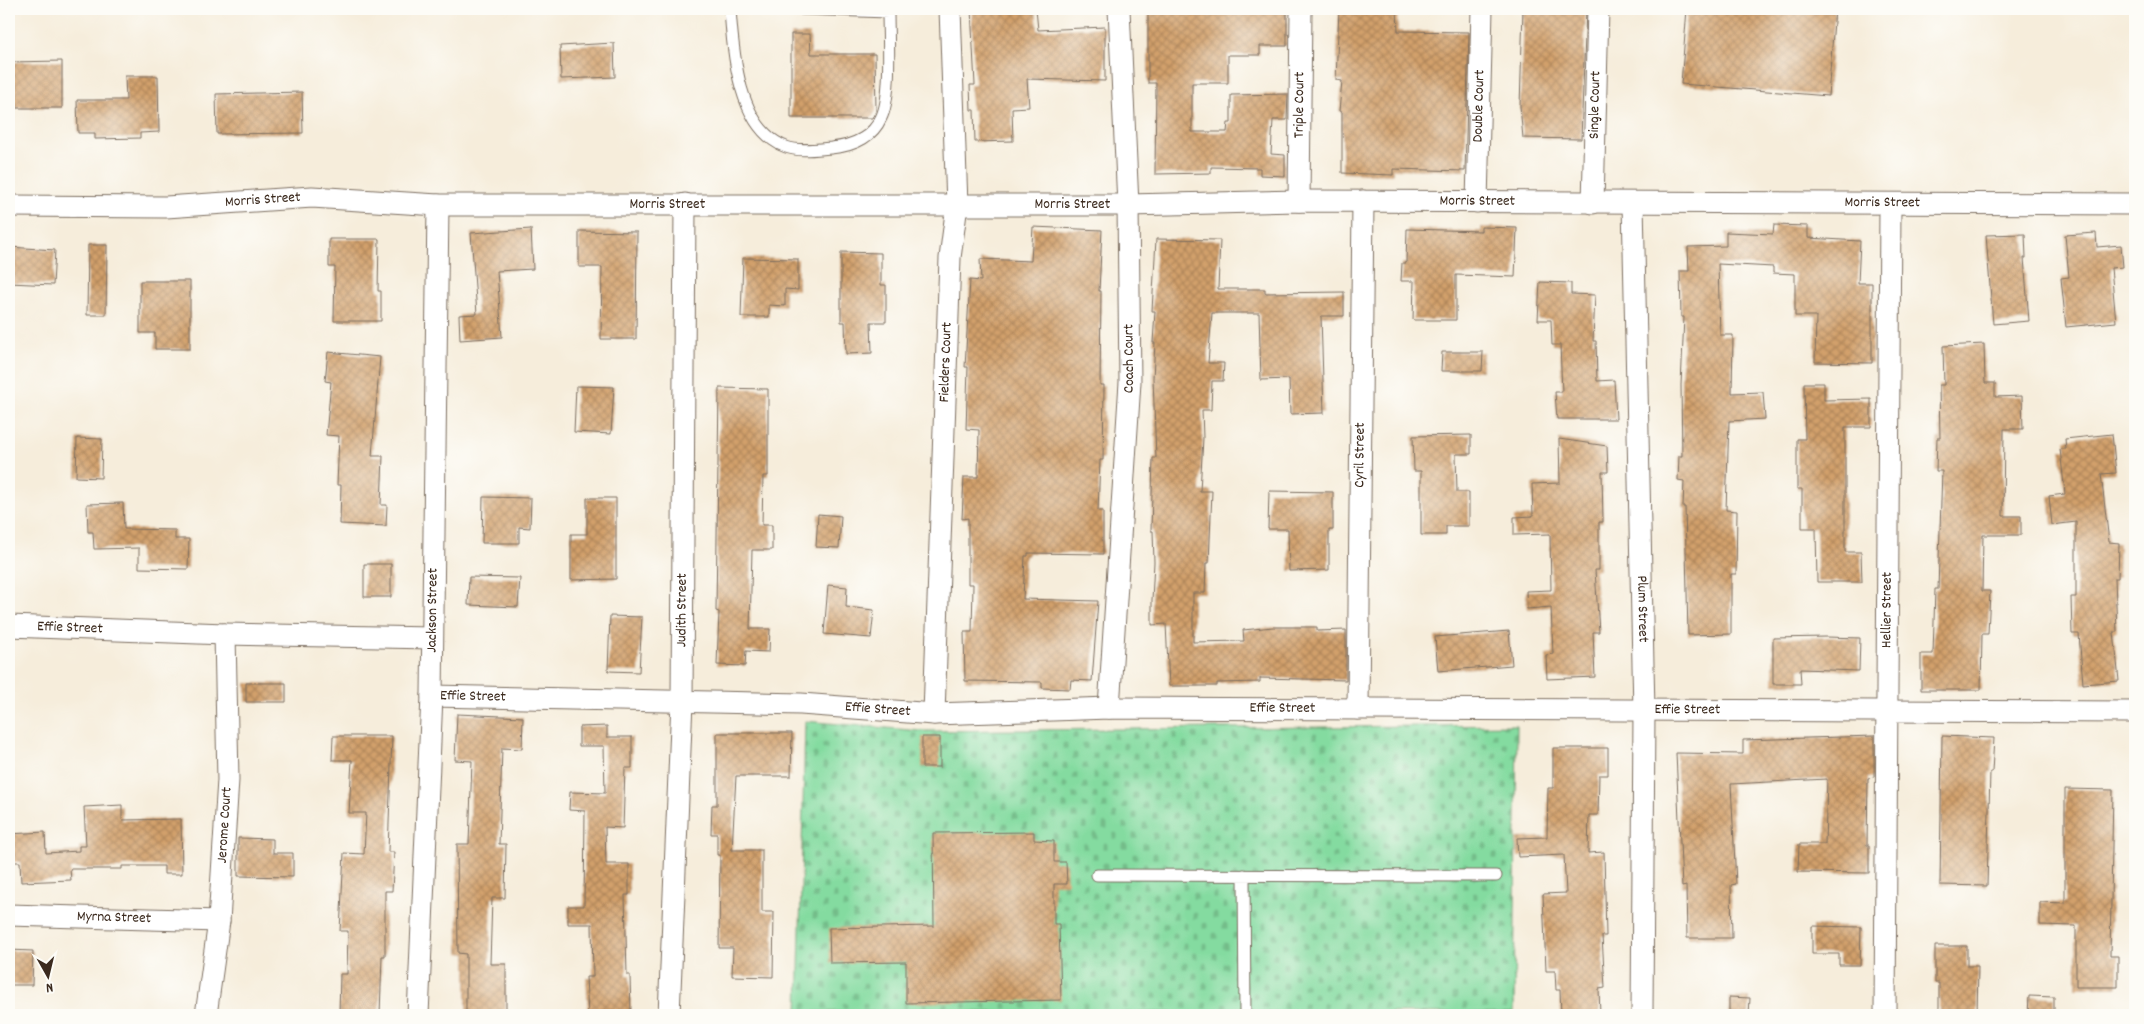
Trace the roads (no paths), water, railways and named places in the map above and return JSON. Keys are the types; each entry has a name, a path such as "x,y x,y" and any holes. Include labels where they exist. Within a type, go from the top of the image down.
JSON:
{"street":[{"name":"Fielders Court","path":"934,714 950,258 957,205 950,9"},
{"name":"Coach Court","path":"1109,708 1130,382 1128,205 1119,9"},
{"name":"Triple Court","path":"1299,201 1301,9"},
{"name":"Double Court","path":"1477,202 1482,9"},
{"name":"Single Court","path":"1593,202 1598,9"},
{"name":"Morris Street","path":"9,206 166,207 312,198 438,205 1128,205 1299,201 2135,204"},
{"name":"Cyril Street","path":"1358,709 1363,201"},
{"name":"Plum Street","path":"1633,203 1644,711 1642,1015"},
{"name":"Judith Street","path":"669,1015 682,701 685,204"},
{"name":"Hellier Street","path":"1885,1015 1890,204"},
{"name":"Jackson Street","path":"418,1015 432,696 438,205"},
{"name":"Effie Street","path":"9,626 225,634 432,638"},
{"name":"Jerome Court","path":"206,1015 219,920 228,780 225,634"},
{"name":"Effie Street","path":"432,696 802,704 934,714 1109,708 2135,712"},
{"name":"Myrna Street","path":"9,915 219,920"}],"lane":[{"path":"730,9 732,46 738,72 749,109 762,132 771,140 787,148 843,147 873,131 882,118 887,102 888,10 802,9"},
{"path":"1097,874 1496,876"},
{"path":"1244,875 1244,1015"}]}
